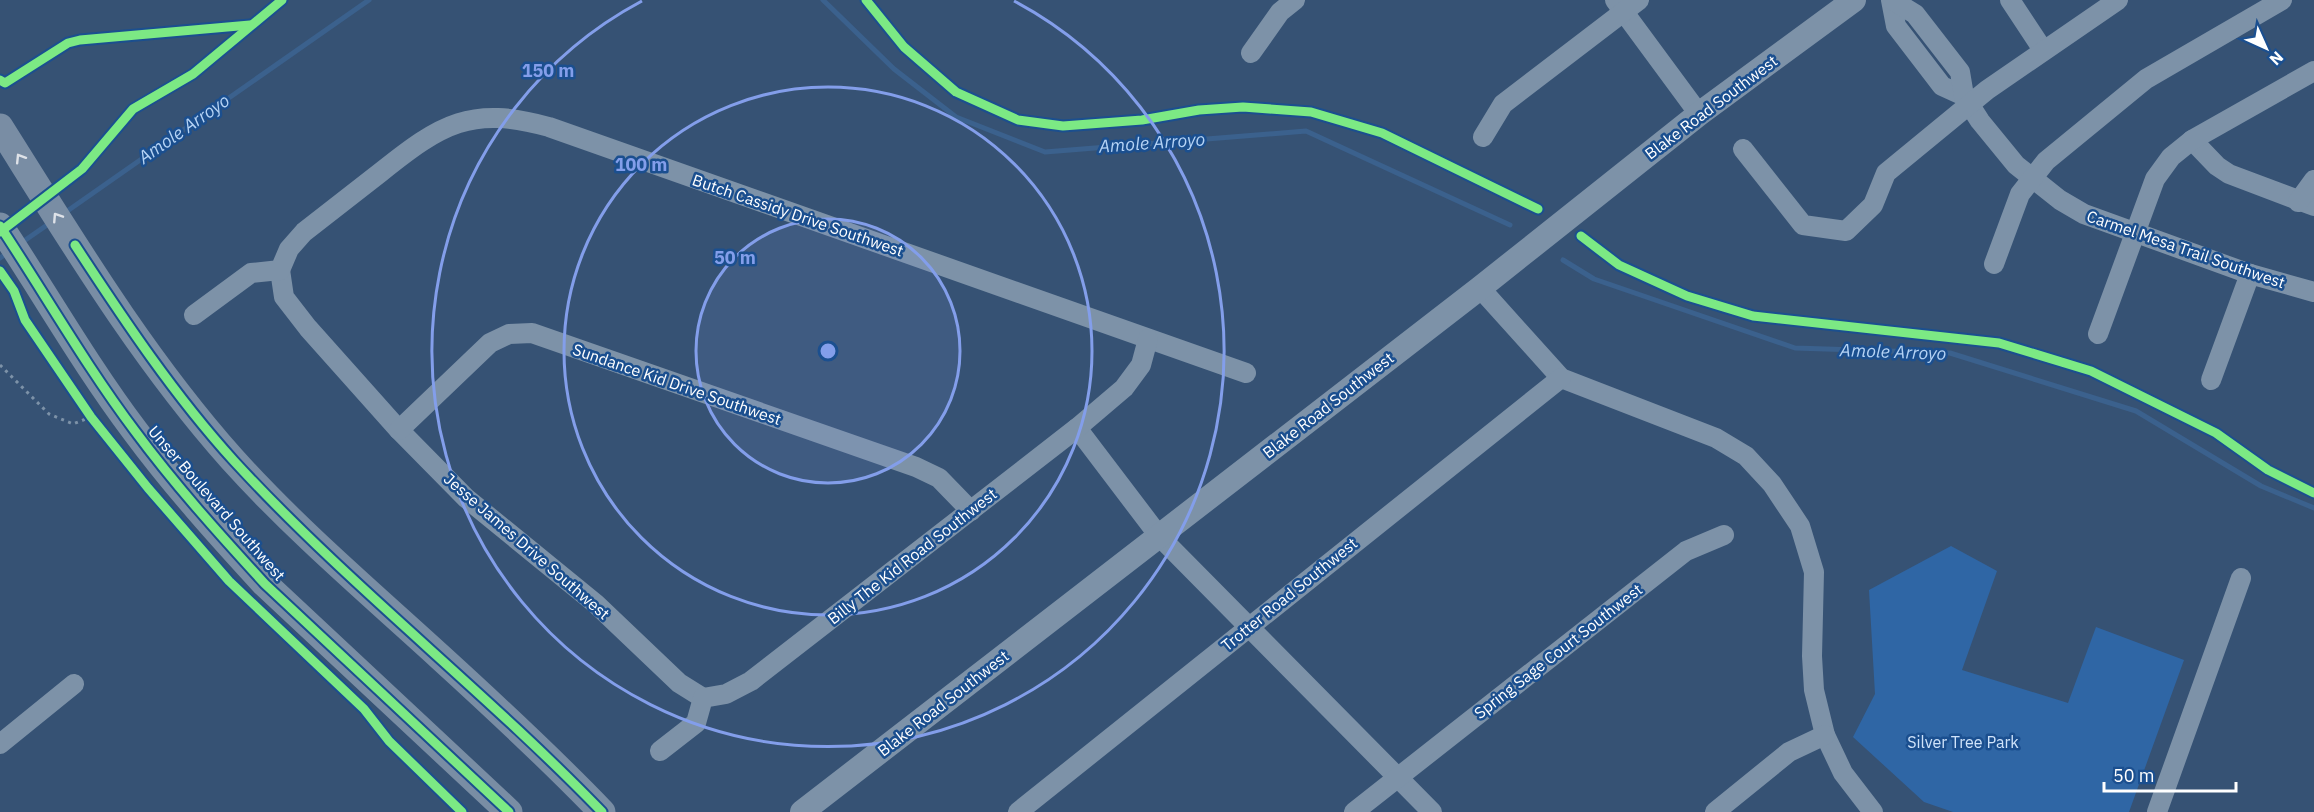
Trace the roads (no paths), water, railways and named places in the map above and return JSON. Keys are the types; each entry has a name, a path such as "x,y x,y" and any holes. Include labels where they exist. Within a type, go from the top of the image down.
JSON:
{"main road":[{"path":"0,127 75,246 150,356 233,460 350,578 546,754 602,812"},
{"name":"Unser Boulevard Southwest","path":"0,226 85,360 135,431 231,547 265,584 509,812"}],"street":[{"path":"1251,53 1280,12 1295,0"},
{"name":"Blake Road Southwest","path":"802,812 1480,288 1699,114 1854,0"},
{"name":"Carmel Mesa Trail Southwest","path":"1891,0 1915,14 1960,72 1967,100 2016,165 2084,214 2250,274 2314,292"},
{"name":"Carmel Mesa Trail Southwest","path":"1891,0 1896,26 1942,86 1967,100"},
{"path":"2010,0 2043,50"},
{"path":"1743,149 1803,225 1846,231 1873,205 1886,173 1967,100 2118,0"},
{"path":"1994,264 2020,194 2046,161 2146,79 2282,0"},
{"path":"1483,137 1503,104 1626,4 1699,114"},
{"path":"1922,60 1940,46"},
{"path":"2098,334 2155,179 2171,157 2192,140 2314,71"},
{"name":"Butch Cassidy Drive Southwest","path":"280,270 289,249 304,232 426,136 461,123 481,119 516,117 1246,373"},
{"path":"2192,140 2217,166 2229,174 2306,204 2314,180"},
{"path":"194,315 251,273 280,270"},
{"name":"Jesse James Drive Southwest","path":"280,270 284,297 308,328 399,430 466,498 596,604 679,683 703,698"},
{"path":"2211,380 2250,274"},
{"path":"1480,288 1561,378 1716,438 1746,456 1772,484 1800,526 1814,572 1812,656 1814,690 1825,735 1843,773 1873,812"},
{"name":"Sundance Kid Drive Southwest","path":"399,430 490,344 508,334 532,333 916,467 939,478 971,511"},
{"name":"Billy The Kid Road Southwest","path":"703,698 726,694 751,681 1077,428 1124,388 1141,365 1149,339"},
{"name":"Trotter Road Southwest","path":"1018,812 1561,378"},
{"path":"1077,428 1159,536 1432,812"},
{"name":"Spring Sage Court Southwest","path":"1354,812 1686,551 1724,535"},
{"path":"2157,812 2241,578"},
{"path":"0,744 75,684"},
{"path":"660,752 696,723 703,698"},
{"path":"1715,812 1789,752 1825,735"}],"waterway":[{"name":"Amole Arroyo","path":"63,214 369,0"},
{"name":"Amole Arroyo","path":"823,0 894,69 956,117 1045,152 1306,131 1510,225"},
{"name":"Amole Arroyo","path":"21,243 50,223"},
{"name":"Amole Arroyo","path":"0,258 9,252"},
{"name":"Amole Arroyo","path":"1563,260 1594,279 1795,348 1950,353 2136,411 2261,486 2314,508"}],"park label":[{"name":"Silver Tree Park","path":"1963,742"}]}
